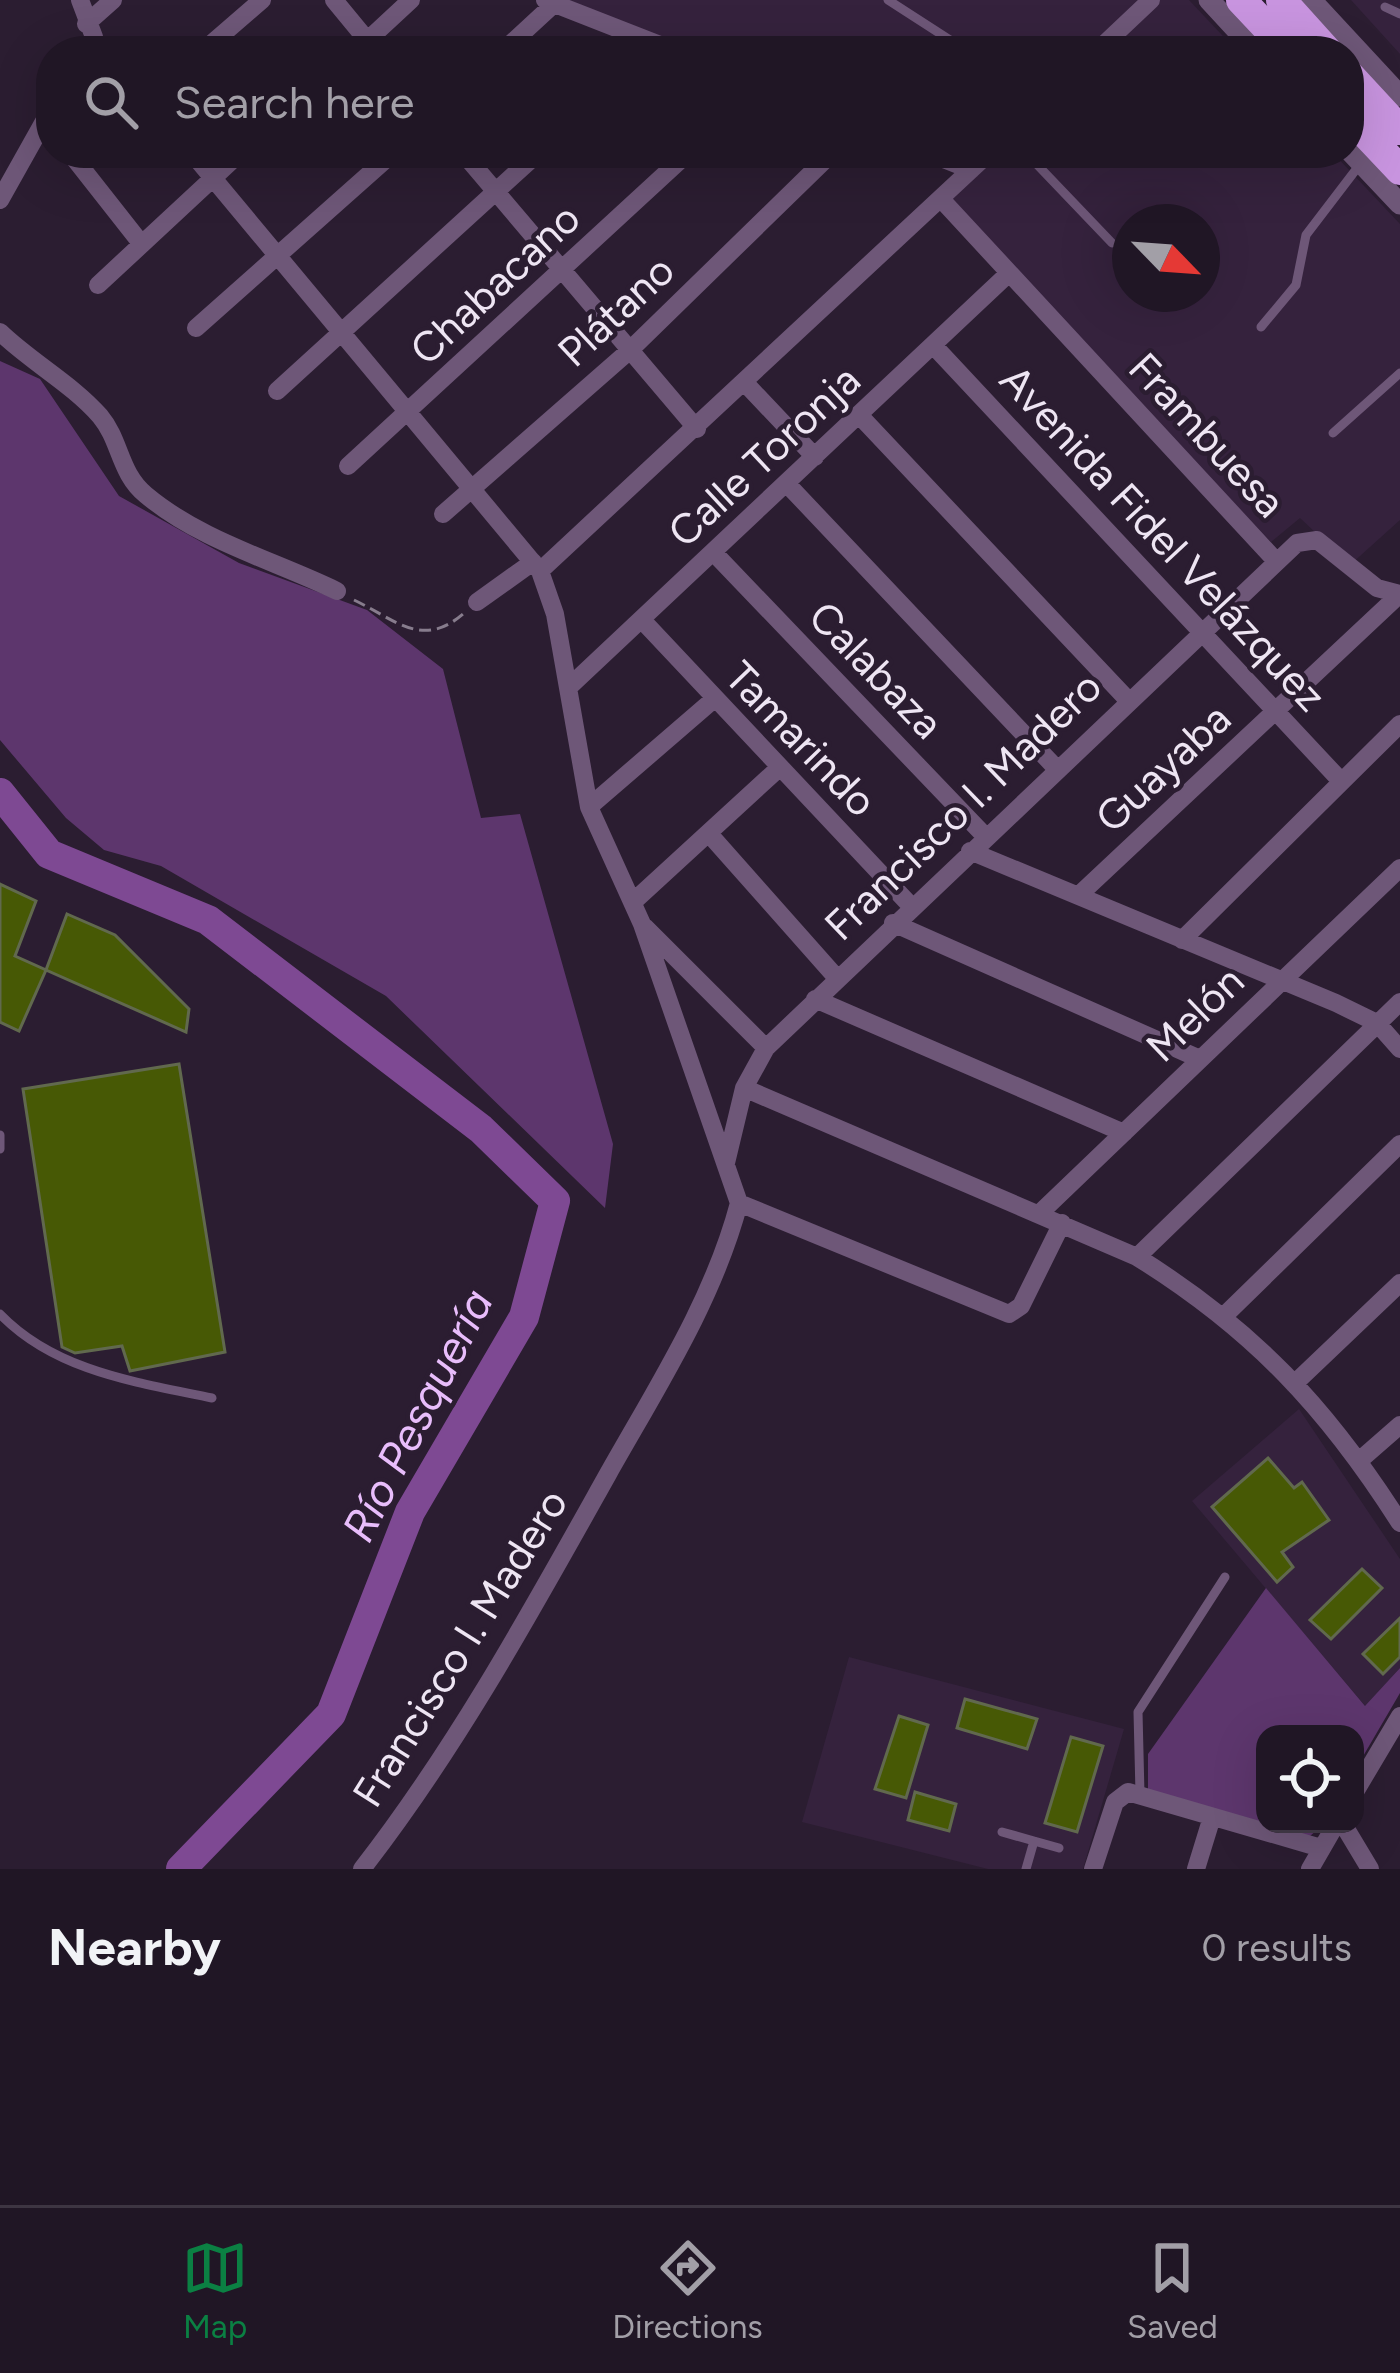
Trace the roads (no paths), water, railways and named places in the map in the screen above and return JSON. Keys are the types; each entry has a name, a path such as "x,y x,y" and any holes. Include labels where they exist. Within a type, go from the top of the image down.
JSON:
{"highway":[{"path":"1241,0 1275,36"},
{"path":"1281,0 1314,36"},
{"path":"1364,90 1400,130"},
{"path":"1364,132 1400,170"}],"street":[{"path":"80,0 91,36"},
{"path":"95,36 113,0"},
{"path":"220,36 262,0"},
{"path":"334,0 358,36"},
{"path":"377,36 411,0"},
{"path":"1113,36 1151,0"},
{"path":"1209,0 1242,36"},
{"path":"1311,0 1344,36"},
{"path":"517,36 550,2 630,36"},
{"path":"1364,57 1400,96"},
{"path":"0,200 36,140"},
{"path":"1364,166 1400,205"},
{"path":"82,168 140,242"},
{"path":"204,168 338,335 475,488 536,567 551,597 590,807 642,924 739,1203 1009,1314 1021,1306 1062,1223"},
{"path":"98,285 222,168"},
{"path":"196,328 376,168"},
{"path":"475,168 697,429"},
{"path":"277,391 521,168"},
{"name":"Chabacano","path":"348,466 672,168"},
{"name":"Plátano","path":"443,514 629,351 817,168"},
{"path":"477,602 536,567 697,429 971,170 966,168"},
{"name":"Frambuesa","path":"941,199 1276,561"},
{"name":"Calle Toronja","path":"569,687 1007,275"},
{"path":"0,332 92,408 114,440 129,478 155,502 232,546 337,591"},
{"name":"Avenida Fidel Velázquez","path":"933,345 1340,780"},
{"path":"746,384 815,458"},
{"path":"860,416 1127,699"},
{"path":"788,484 1055,767"},
{"name":"Frambuesa","path":"1309,538 1323,543 1377,588 1400,594"},
{"name":"Francisco I. Madero","path":"725,1167 744,1088 766,1048 1127,699 1276,561 1309,538"},
{"name":"Calabaza","path":"715,554 985,836"},
{"name":"Guayaba","path":"1079,895 1400,594"},
{"name":"Tamarindo","path":"642,620 712,700 911,906"},
{"path":"590,807 712,700"},
{"path":"1182,940 1400,724"},
{"path":"633,902 711,836 779,768"},
{"path":"711,836 836,977"},
{"path":"970,851 1377,1023 1400,1049"},
{"name":"Melón","path":"1040,1213 1400,868"},
{"path":"893,923 1200,1058"},
{"path":"642,924 766,1048"},
{"path":"815,999 1124,1132"},
{"path":"1137,1257 1400,1002"},
{"path":"744,1088 1137,1257 1226,1315 1360,1460 1400,1523"},
{"path":"1226,1315 1400,1144"},
{"name":"Francisco I. Madero","path":"370,1867 524,1623 676,1356 719,1266 739,1203"},
{"path":"1294,1384 1400,1283"},
{"path":"1360,1460 1400,1425"},
{"path":"1364,1778 1399,1723"},
{"path":"1093,1869 1120,1795 1140,1794 1321,1848"},
{"path":"1196,1869 1213,1817"},
{"path":"1310,1869 1333,1833"},
{"path":"1346,1833 1370,1869"}],"lane":[{"path":"888,0 944,36"},
{"path":"1385,7 1400,14"},
{"path":"1040,168 1112,243"},
{"path":"1261,327 1296,285 1306,235 1348,168"},
{"path":"1334,434 1400,374"},
{"path":"0,1135 0,1149"},
{"path":"0,1314 30,1346 103,1373 212,1398"},
{"path":"1140,1794 1138,1712 1225,1577"},
{"path":"1002,1832 1059,1848"},
{"path":"1026,1869 1034,1841"}],"waterway":[{"name":"Río Pesquería","path":"0,793 49,854 208,920 481,1129 555,1201 524,1317 410,1512 331,1714 181,1869"}]}
